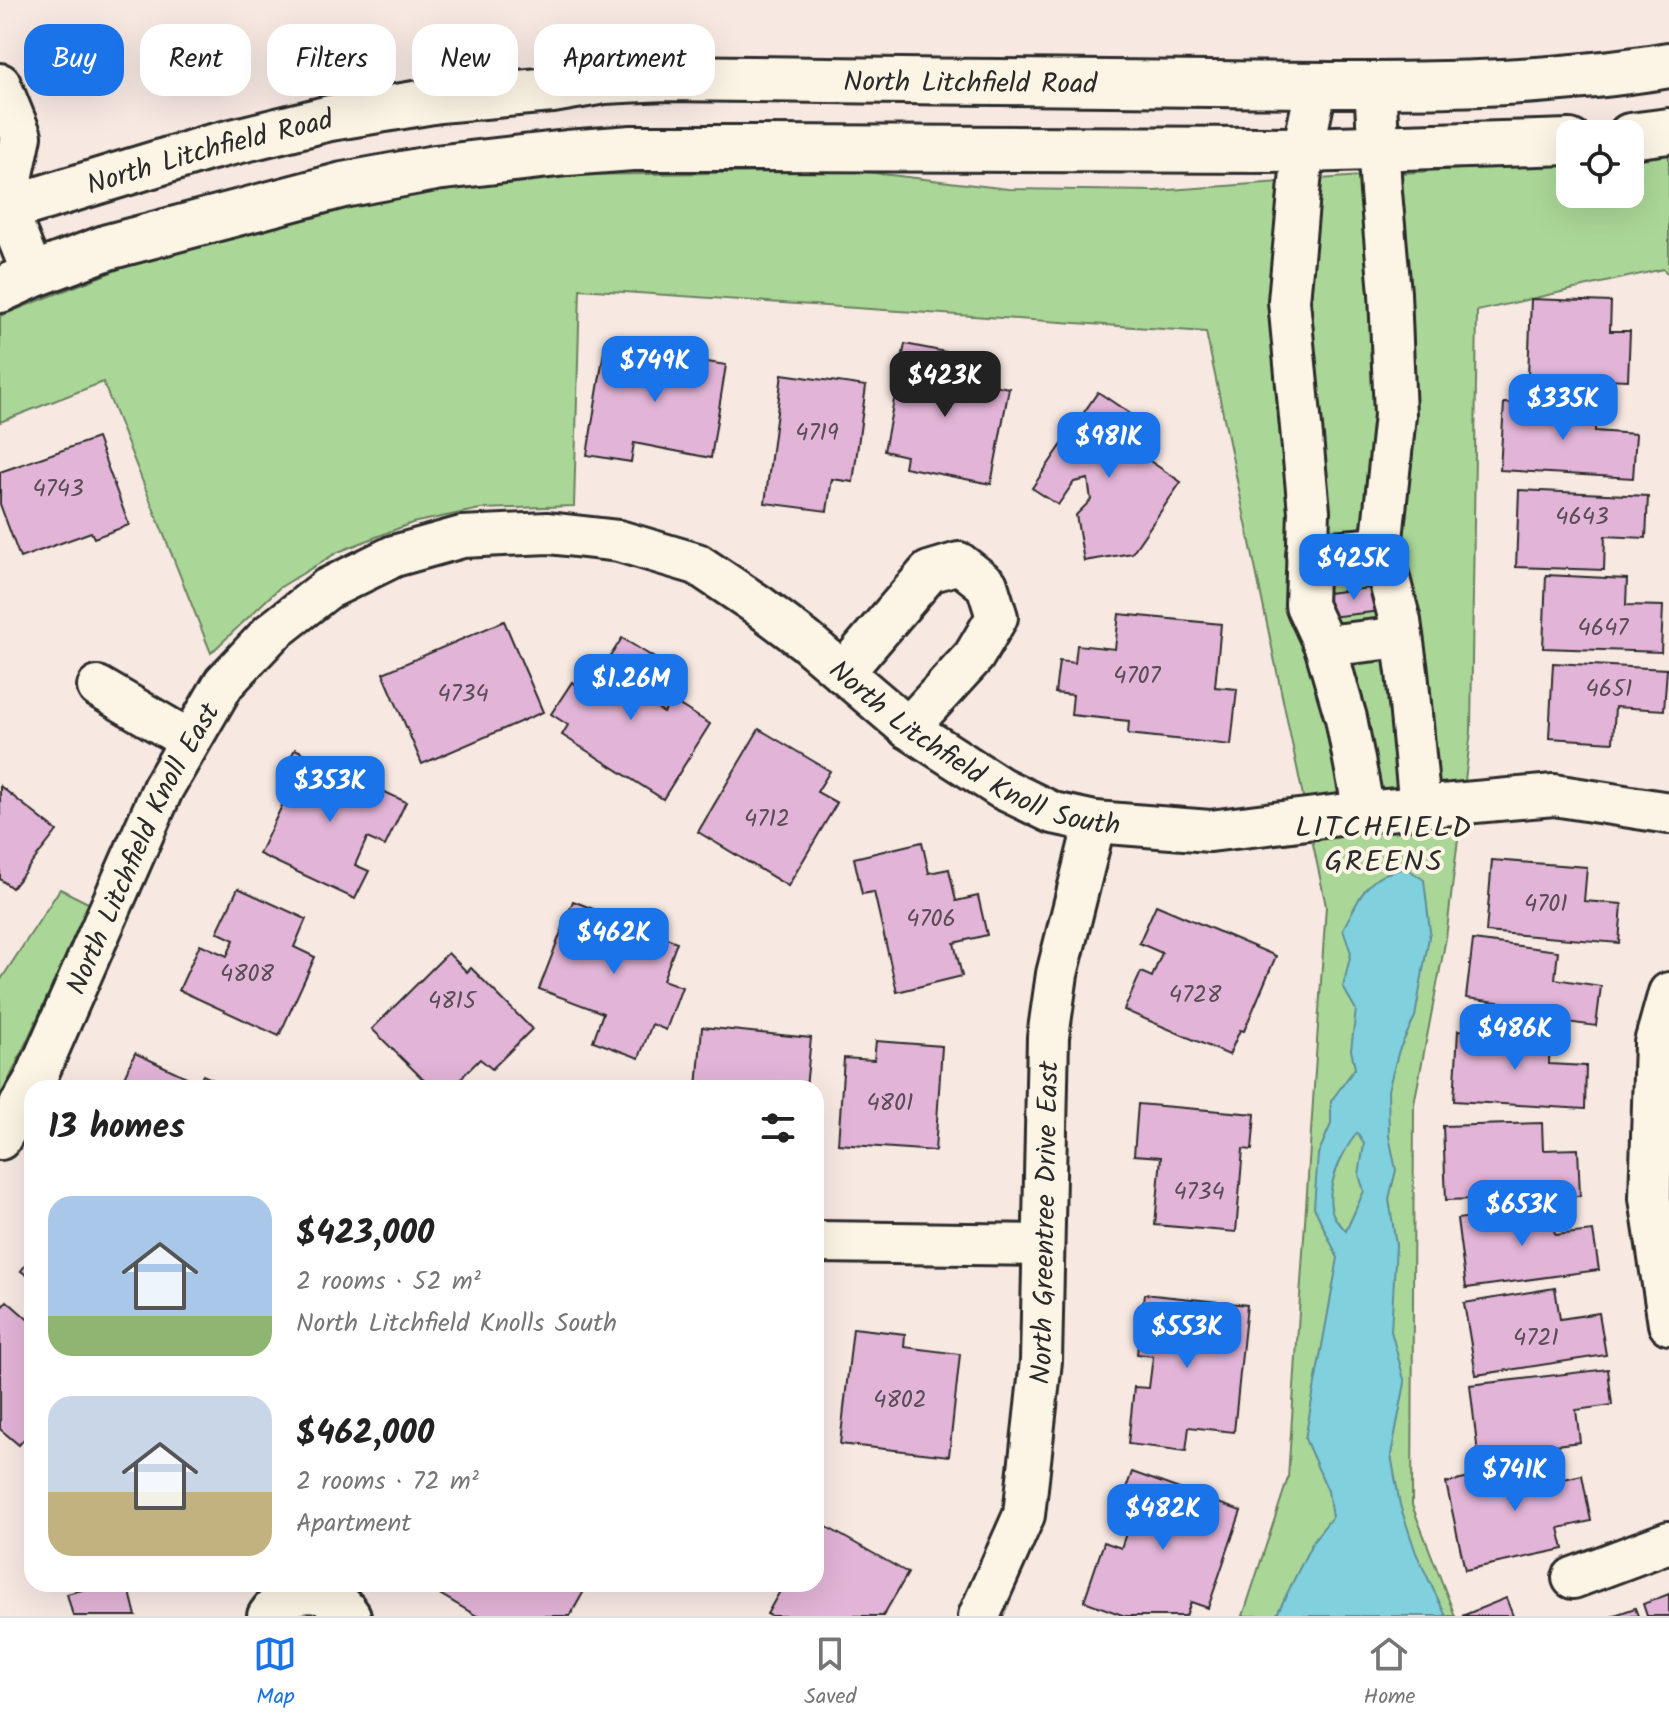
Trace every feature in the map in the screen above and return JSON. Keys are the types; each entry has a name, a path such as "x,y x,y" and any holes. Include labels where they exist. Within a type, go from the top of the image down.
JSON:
{"main road":[{"name":"North Litchfield Road","path":"2,207 208,148 330,118 439,100 552,90 604,81 665,78 1375,85 1529,79 1624,72 1669,65"},
{"path":"1644,134 1669,131"},
{"path":"16,282 108,247 343,185 435,168 567,153 632,148 1303,150 1556,142"}],"street":[{"path":"0,84 21,136 2,207 16,282"},
{"path":"1317,84 1303,150 1289,301 1309,511 1306,605 1325,646 1346,718 1364,812"},
{"path":"1375,85 1395,415 1381,548 1402,637 1420,808"},
{"name":"North Litchfield Knoll South","path":"327,589 394,556 462,537 548,533 619,541 697,564 758,605 908,728 1001,788 1053,813 1095,822 1210,831 1364,812 1554,795 1669,813"},
{"path":"1307,554 1381,548"},
{"path":"843,673 929,572 959,563 987,585 997,617 974,656 908,728"},
{"name":"North Litchfield Knoll East","path":"35,1080 163,788 189,740 224,683 271,633 327,589"},
{"path":"1325,646 1402,637"},
{"path":"98,687 189,740"},
{"name":"North Greentree Drive East","path":"979,1616 1024,1515 1041,1361 1048,1037 1057,974 1095,822"},
{"path":"1669,993 1655,1043 1650,1198 1669,1324"},
{"name":"North Litchfield Knoll East","path":"0,1139 24,1099"},
{"path":"824,1242 1043,1245"},
{"path":"1573,1578 1669,1542"},
{"path":"268,1616 287,1596 302,1592 317,1592 340,1599"}],"green space":[{"path":"1669,152 1669,275 1663,269 1477,311 1471,731 1446,938 1414,1104 1412,1505 1455,1616 1243,1616 1288,1478 1326,906 1206,332 580,289 574,506 480,509 412,523 338,552 279,588 211,653 103,382 0,422 0,316 122,268 251,230 396,196 576,175 857,171 1008,189 1155,191 1556,162 1556,208 1644,208 1644,155"},
{"path":"60,889 90,904 0,1099 0,981"}],"water":[{"path":"1406,868 1424,880 1430,931 1415,1017 1399,1050 1388,1090 1389,1136 1396,1170 1389,1199 1396,1245 1391,1331 1405,1383 1391,1455 1400,1505 1416,1553 1446,1616 1276,1616 1313,1541 1332,1517 1328,1491 1305,1439 1338,1258 1314,1207 1318,1154 1331,1124 1331,1101 1355,1068 1351,1050 1356,1010 1343,987 1351,953 1343,929 1366,888 1392,871","holes":["1357,1133 1364,1144 1359,1175 1364,1191 1346,1231 1335,1218 1331,1206 1332,1184 1340,1161"]}],"building":[{"path":"1531,299 1611,302 1610,331 1630,331 1628,380 1528,376"},
{"path":"905,344 951,353 947,376 1009,388 991,484 904,467 906,456 884,451"},
{"path":"605,345 726,365 711,458 634,443 631,462 587,455"},
{"path":"782,374 866,386 853,482 832,479 827,511 765,503"},
{"path":"1098,392 1138,419 1132,426 1155,442 1144,457 1181,482 1132,553 1084,561 1076,515 1091,500 1088,479 1074,482 1058,505 1032,488"},
{"path":"1504,403 1596,407 1595,431 1636,434 1633,478 1500,470"},
{"path":"97,438 129,525 94,538 91,532 20,558 0,504 0,472"},
{"path":"1519,490 1648,496 1646,538 1605,536 1604,570 1516,567"},
{"path":"1546,575 1627,579 1626,605 1663,606 1661,652 1543,648"},
{"path":"1378,587 1381,611 1330,617 1327,593"},
{"path":"1119,614 1221,624 1215,687 1237,689 1231,745 1128,734 1129,721 1071,715 1073,695 1055,693 1059,661 1075,663 1077,645 1115,649"},
{"path":"504,621 543,712 422,764 383,673"},
{"path":"622,638 656,659 643,680 662,692 653,706 664,713 671,700 710,724 663,799 562,735 568,725 551,714 572,682 587,692"},
{"path":"1553,663 1667,669 1664,710 1615,707 1613,742 1549,738"},
{"path":"759,729 830,771 817,792 837,803 788,886 698,832"},
{"path":"295,749 406,802 385,846 367,838 355,865 369,871 355,899 259,854 298,772 286,766"},
{"path":"0,786 57,831 12,888 0,879"},
{"path":"922,842 929,873 949,869 956,901 978,896 987,935 954,943 962,976 897,992 874,892 862,894 854,858"},
{"path":"1492,860 1587,867 1584,901 1622,904 1619,943 1486,932"},
{"path":"238,888 306,919 294,947 315,957 279,1036 179,990 200,944 227,956 234,940 217,932"},
{"path":"573,901 677,942 663,980 682,987 666,1030 652,1024 639,1058 593,1041 603,1013 539,989"},
{"path":"1156,905 1276,956 1244,1031 1240,1030 1229,1055 1124,1010 1141,972 1152,977 1162,953 1139,943"},
{"path":"1473,940 1558,951 1555,979 1601,986 1596,1026 1505,1014 1506,1003 1466,998"},
{"path":"448,953 467,972 471,968 532,1029 492,1069 480,1059 459,1080 424,1080 372,1029"},
{"path":"702,1027 811,1038 807,1080 698,1080"},
{"path":"1458,1030 1550,1036 1549,1064 1586,1066 1585,1109 1454,1101"},
{"path":"876,1041 942,1046 935,1151 838,1144 844,1058 874,1060"},
{"path":"135,1053 193,1080 123,1080"},
{"path":"1138,1104 1255,1114 1252,1150 1243,1149 1236,1232 1155,1225 1161,1157 1134,1155"},
{"path":"1542,1123 1543,1150 1578,1149 1580,1196 1446,1200 1443,1126"},
{"path":"1551,1206 1555,1235 1593,1231 1599,1270 1466,1288 1457,1219"},
{"path":"1555,1288 1560,1319 1599,1313 1606,1355 1476,1375 1464,1303"},
{"path":"1144,1294 1247,1305 1234,1432 1189,1427 1186,1451 1128,1444 1134,1387 1149,1388 1153,1356 1137,1354"},
{"path":"7,1301 24,1316 24,1439 19,1445 0,1429 0,1309"},
{"path":"853,1328 905,1334 904,1347 960,1354 949,1456 840,1444"},
{"path":"1608,1369 1612,1405 1576,1410 1580,1442 1478,1454 1470,1385"},
{"path":"1555,1460 1559,1480 1582,1475 1591,1521 1559,1528 1564,1549 1465,1570 1446,1483"},
{"path":"1132,1472 1241,1511 1208,1608 1191,1602 1186,1616 1125,1616 1084,1601 1104,1542 1121,1548 1131,1519 1117,1514"},
{"path":"824,1525 908,1573 883,1616 767,1614 779,1592 824,1592"},
{"path":"130,1592 136,1616 73,1616 67,1594"},
{"path":"436,1592 584,1592 570,1616 477,1616"},
{"path":"1669,1594 1669,1616 1647,1616 1643,1604"},
{"path":"1506,1598 1513,1616 1462,1616"},
{"path":"1635,1608 1638,1616 1612,1616"}],"district":[{"name":"LITCHFIELD GREENS","path":"1384,844"}]}
